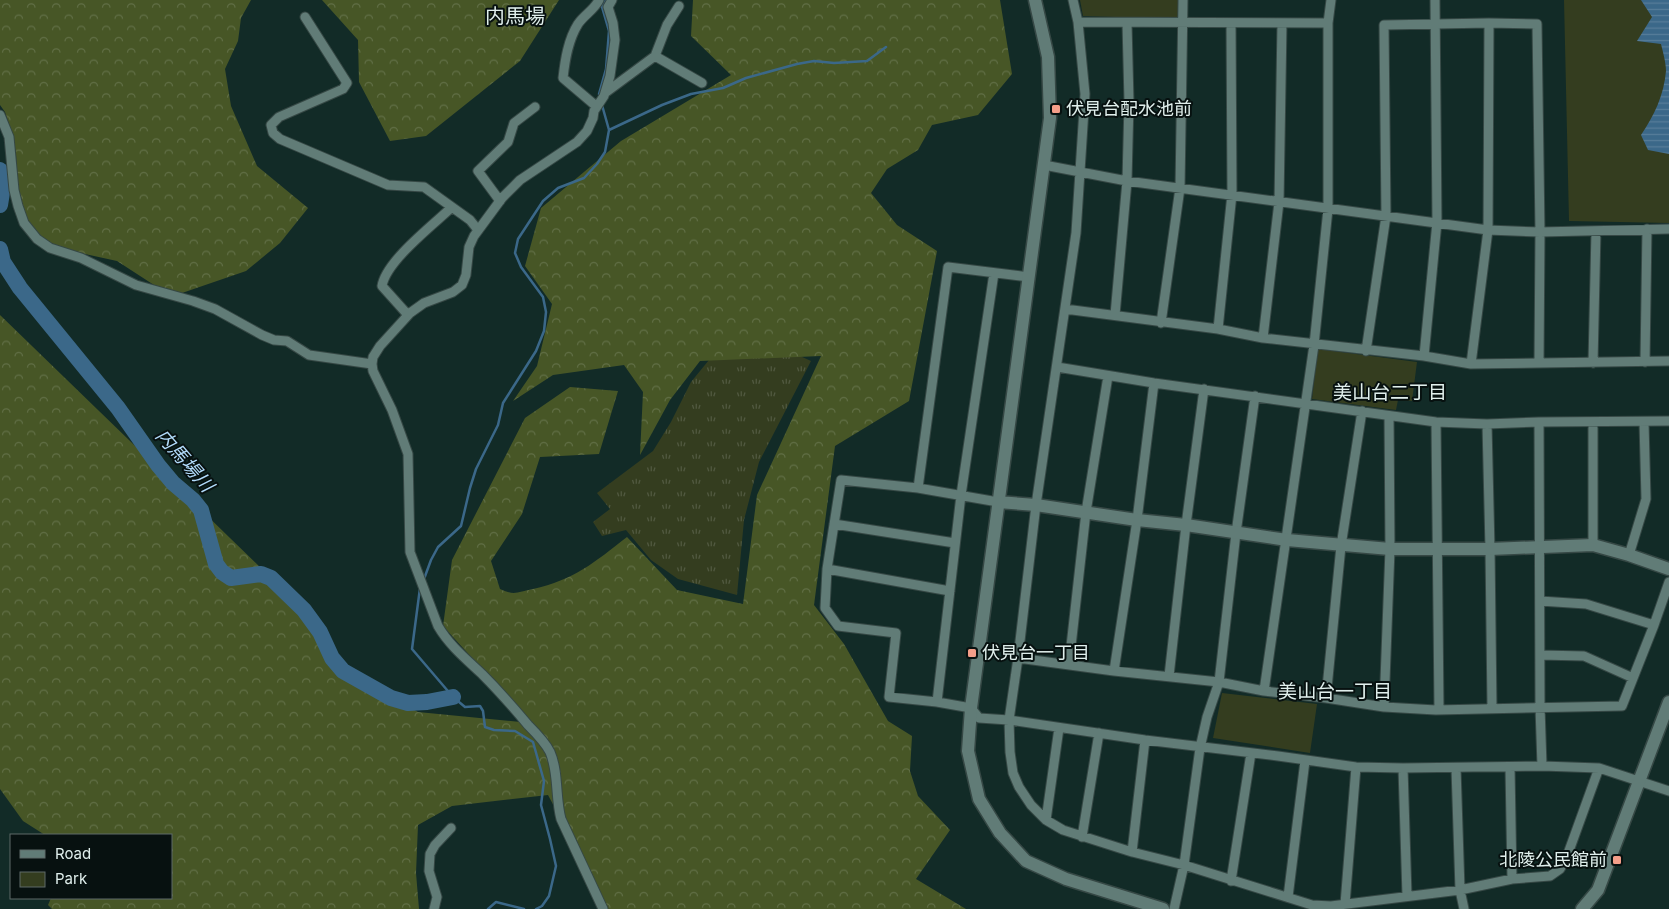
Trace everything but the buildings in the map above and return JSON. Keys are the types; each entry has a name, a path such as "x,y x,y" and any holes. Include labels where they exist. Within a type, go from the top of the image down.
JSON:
{"street":[{"path":"599,0 596,6 578,24 569,45 563,78 601,100"},
{"path":"602,909 561,819 557,806 554,768 550,752 504,696 444,636 438,626 410,552 408,454 400,429 373,371 372,364 380,346 408,315 424,303 453,292 462,285 466,275 469,247 478,230 500,201 520,180 577,142 587,130 594,118 594,111 601,100 610,76 614,23 608,7 612,0"},
{"path":"1035,0 1048,57 1050,118 970,708 968,751 979,799 1000,834 1026,861 1066,879 1163,909"},
{"path":"1073,0 1078,22 1085,94 1076,233 1036,505 1018,658 1008,720 1013,773 1031,806 1046,820 1063,830 1082,837 1184,865 1312,905 1331,906 1460,890 1512,879 1550,876 1560,869 1566,859 1599,768"},
{"path":"1162,323 1180,188 1183,0"},
{"path":"1264,691 1314,345 1328,209 1328,24 1331,0"},
{"path":"1424,356 1437,222 1435,0"},
{"path":"601,100 656,56 667,24 679,6"},
{"path":"305,17 347,83 342,89 279,117 271,125 273,132 280,139 388,185 424,187 470,220 478,230"},
{"path":"1078,22 1328,24"},
{"path":"1115,316 1127,181 1127,23"},
{"path":"1218,329 1232,194 1231,23"},
{"path":"1263,338 1279,202 1282,23"},
{"path":"1471,364 1488,230 1489,23"},
{"path":"1366,351 1386,216 1384,25 1537,24 1540,232 1539,363"},
{"path":"656,56 702,83"},
{"path":"500,201 478,171 508,142 514,123 535,107"},
{"path":"0,115 9,137 14,190 24,223 37,239 50,248 81,258 136,285 194,301 215,309 262,335 274,340 287,341 310,355 372,364"},
{"path":"1044,165 1127,181 1488,230 1540,232 1669,229"},
{"path":"408,315 382,286 383,278 391,264 452,207"},
{"path":"1645,362 1647,229"},
{"path":"1593,363 1596,231"},
{"path":"918,488 948,267 1029,277"},
{"path":"937,702 961,495 994,272"},
{"path":"1066,309 1218,329 1314,345 1424,356 1471,364 1669,361"},
{"path":"1057,367 1154,383 1436,422 1486,424 1669,421"},
{"path":"1069,664 1086,512 1108,376"},
{"path":"1114,672 1137,520 1154,383"},
{"path":"1169,676 1204,389"},
{"path":"1174,909 1184,865 1200,748 1207,717 1219,682 1254,396"},
{"path":"1326,698 1341,546 1362,411"},
{"path":"1384,707 1390,549 1389,416"},
{"path":"1436,422 1440,709"},
{"path":"1539,422 1542,766"},
{"path":"1593,422 1593,545"},
{"path":"1629,555 1646,499 1644,422"},
{"path":"1486,424 1492,708"},
{"path":"1669,569 1593,545 1490,549 1390,549 1341,546 1036,505 998,502 918,488 841,480 827,570 825,608 838,626 896,633 889,697 937,702 970,708 979,718 1008,720 1200,748 1356,767 1510,768 1542,766 1599,768 1669,791"},
{"path":"834,524 955,543"},
{"path":"827,570 950,591"},
{"path":"1018,658 1114,672 1219,682 1264,691 1384,707 1440,709 1622,706 1669,582"},
{"path":"1540,601 1586,604 1654,625"},
{"path":"1540,655 1584,656 1633,678"},
{"path":"1582,909 1598,890 1669,702"},
{"path":"1046,820 1059,728"},
{"path":"1082,837 1099,733"},
{"path":"1132,852 1145,740"},
{"path":"1232,881 1251,753"},
{"path":"1288,898 1305,761"},
{"path":"1345,904 1356,767"},
{"path":"1403,768 1407,896"},
{"path":"1456,768 1460,890 1464,909"},
{"path":"1510,768 1512,879"},
{"path":"434,909 437,897 429,871 430,854 435,844 451,828"}],"green space":[{"path":"0,0 251,0 241,18 238,41 225,69 231,106 257,166 308,208 280,243 246,271 182,293 154,285 117,261 53,247 27,225 17,185 16,153 5,112 0,105"},
{"path":"322,0 559,0 520,61 426,136 390,141 359,82 358,40"},
{"path":"693,0 1000,0 1012,74 978,115 932,125 918,150 887,169 871,193 897,225 937,251 909,401 835,446 814,605 844,644 888,721 912,736 910,771 918,796 950,830 916,879 966,909 603,909 582,858 548,795 452,806 418,825 416,873 419,909 52,909 48,905 51,899 172,899 172,834 43,834 23,821 0,789 0,315 294,600 325,649 346,669 418,712 531,723 443,626 452,560 525,418 570,387 618,391 599,454 540,457 522,514 491,561 500,589 516,593 560,581 594,562 627,537 677,590 743,604 757,495 821,356 700,361 670,400 640,455 643,392 624,365 553,375 513,401 537,366 552,304 525,266 541,208 621,141 731,75 691,36"},
{"path":"1080,0 1180,0 1180,19 1083,16"},
{"path":"1564,0 1669,0 1669,223 1569,221"},
{"path":"736,327 811,361 759,462 744,520 737,595 678,579 651,560 626,530 602,536 593,522 610,509 597,493 653,451 671,422 691,382"},
{"path":"1318,349 1417,362 1412,401 1398,400 1396,410 1312,399"},
{"path":"1222,693 1317,704 1310,753 1213,738"}],"water":[{"path":"1641,0 1669,0 1669,154 1648,150 1641,135 1658,105 1666,71 1661,44 1637,41 1652,17"}],"waterway":[{"path":"600,97 599,94 606,69 609,31 602,7 606,0"},
{"path":"609,130 662,105 691,94 723,88 746,78 797,64 814,61 834,63 867,61 886,47"},
{"path":"424,579 438,547 461,526 476,469 498,425 503,403 536,351 544,331 546,312 543,297 521,267 515,253 518,239 543,201 558,188 584,178 605,152 609,130 602,105"},
{"name":"内馬場川","path":"0,170 4,180 0,205"},
{"name":"内馬場川","path":"0,249 3,262 20,288 118,408 158,465 173,483 193,500 201,510 216,564 222,572 231,578 261,574 271,578 304,610 320,632 332,658 343,671 391,698 408,703 427,702 453,697"},
{"path":"420,588 412,649 453,697 465,707 480,706 483,711 485,727 494,730 515,731 533,742 544,781 541,805 556,866 549,896 542,906 536,909"},
{"path":"488,909 496,902 524,909"}],"place":[{"name":"伏見台配水池前","path":"1056,109"},
{"name":"伏見台一丁目","path":"972,653"},
{"name":"北陵公民館前","path":"1617,860"}],"district":[{"name":"内馬場","path":"515,16"},
{"name":"美山台二丁目","path":"1390,392"},
{"name":"美山台一丁目","path":"1335,691"}]}
